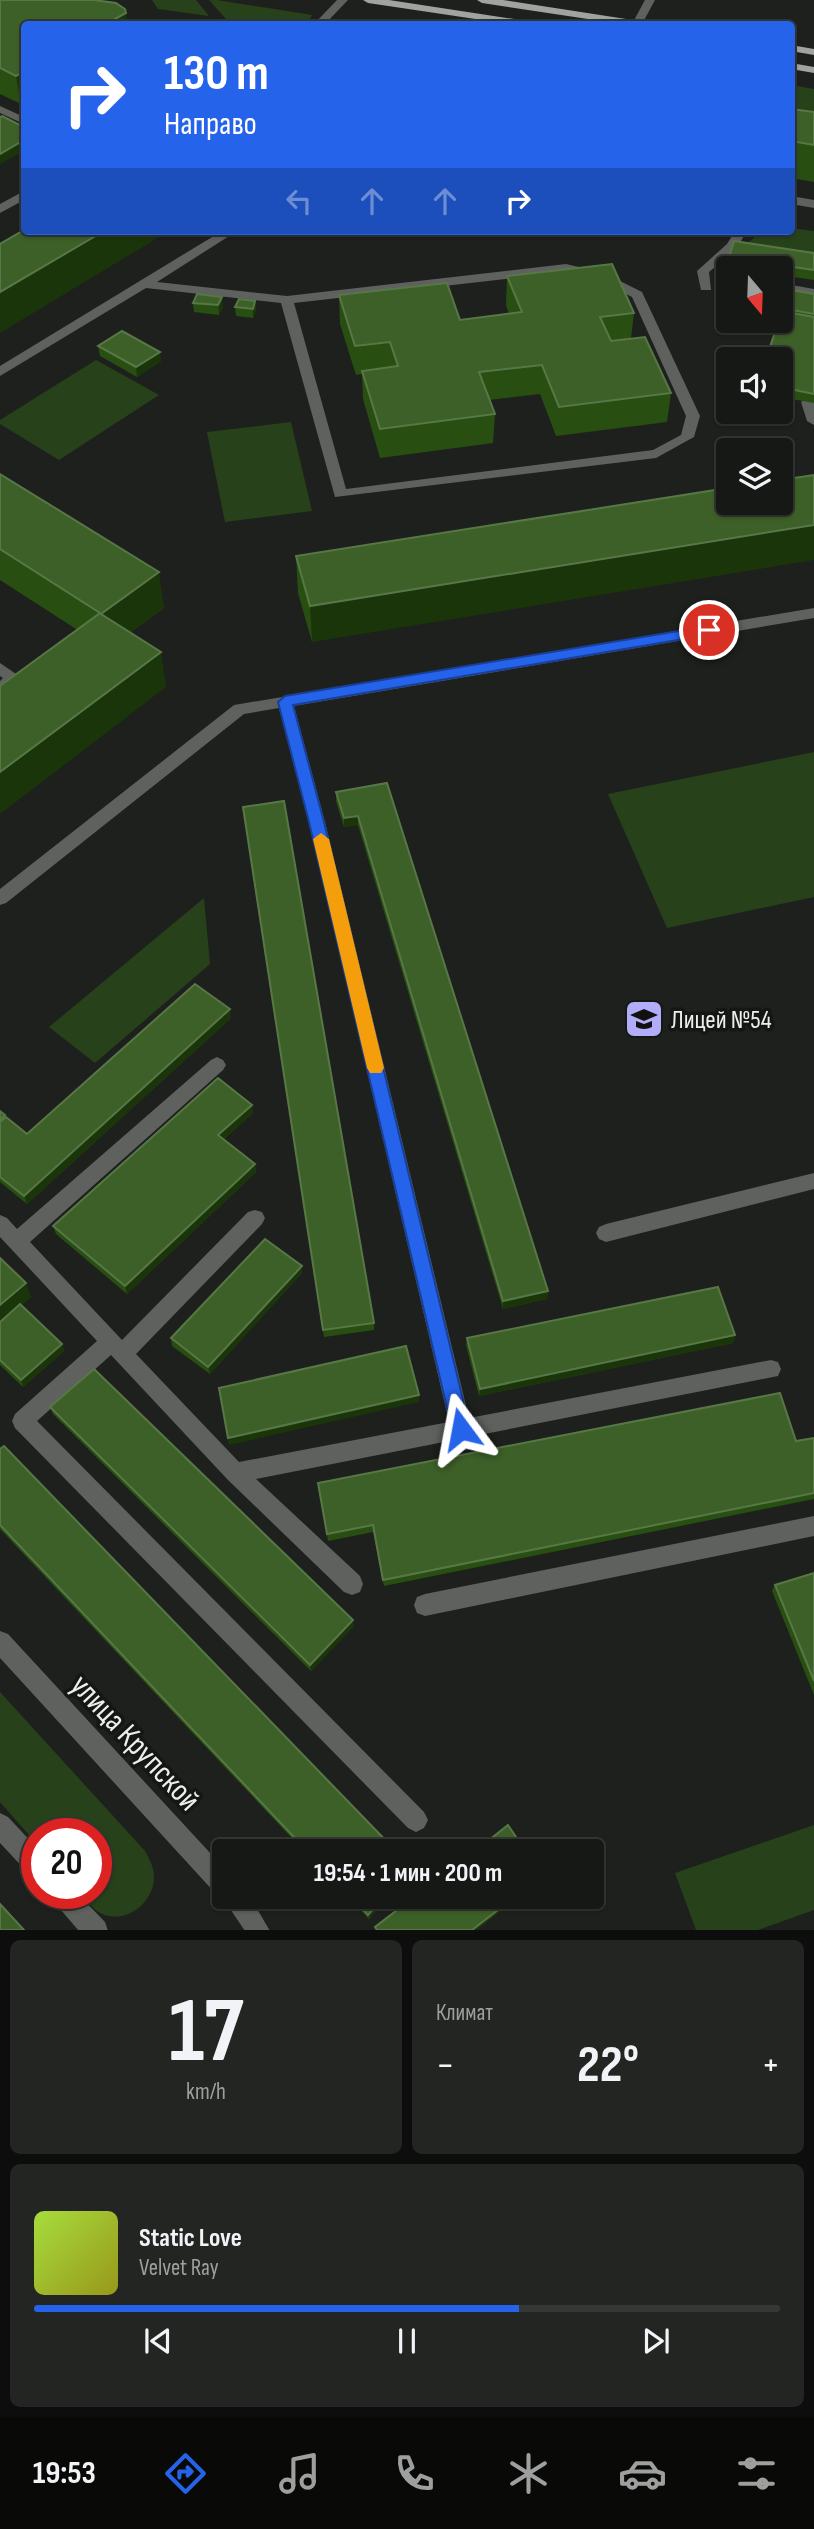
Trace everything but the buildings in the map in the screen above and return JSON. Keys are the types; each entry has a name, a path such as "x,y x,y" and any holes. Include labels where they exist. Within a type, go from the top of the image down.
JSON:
{"main road":[{"path":"368,0 507,21"},
{"path":"482,0 618,21"},
{"path":"795,49 814,52"},
{"path":"795,67 814,70"}],"street":[{"path":"321,21 343,0"},
{"path":"640,21 650,0"},
{"path":"3,114 21,120"},
{"path":"0,209 21,197"},
{"path":"795,201 814,204"},
{"path":"0,372 224,235"},
{"path":"706,287 703,271 732,246 739,235"},
{"path":"143,284 287,300 566,268 600,276 637,295 693,416 687,437 656,454 340,494 287,300"},
{"path":"793,289 814,293"},
{"path":"808,402 814,421"},
{"path":"0,898 240,709 814,613"},
{"path":"0,668 14,678 0,689"},
{"path":"285,702 320,835 461,1429"},
{"path":"16,1242 217,1065"},
{"path":"606,1233 814,1181"},
{"path":"255,1217 117,1348 22,1421 416,1820"},
{"path":"0,1224 234,1473 352,1584"},
{"path":"234,1473 771,1369"},
{"path":"425,1605 814,1525"},
{"name":"улица Крупской","path":"0,1642 212,1873"},
{"path":"0,1825 21,1848"},
{"path":"76,1909 96,1930"},
{"path":"245,1909 258,1930"}],"green space":[{"path":"152,0 196,0 209,16 158,9"},
{"path":"209,0 312,15 309,21 226,19"},
{"path":"795,86 814,89 814,134 795,132"},
{"path":"795,229 814,231 814,261 741,250 757,235 795,235"},
{"path":"96,360 159,395 59,460 0,424 0,420"},
{"path":"291,422 312,511 225,522 207,432"},
{"path":"814,752 814,897 667,928 608,794"},
{"path":"204,898 210,964 95,1063 49,1027"},
{"path":"0,1692 145,1851 154,1877 153,1886 145,1902 123,1916 101,1914 95,1909 112,1909 112,1818 21,1818 21,1826 0,1802"},
{"path":"814,1825 814,1910 758,1930 696,1930 675,1873"}],"slow traffic":[{"path":"321,839 376,1068"}],"place":[{"name":"Лицей №54","path":"644,1019"}],"route":[{"path":"461,1429 317,822 285,702 709,630"}]}
